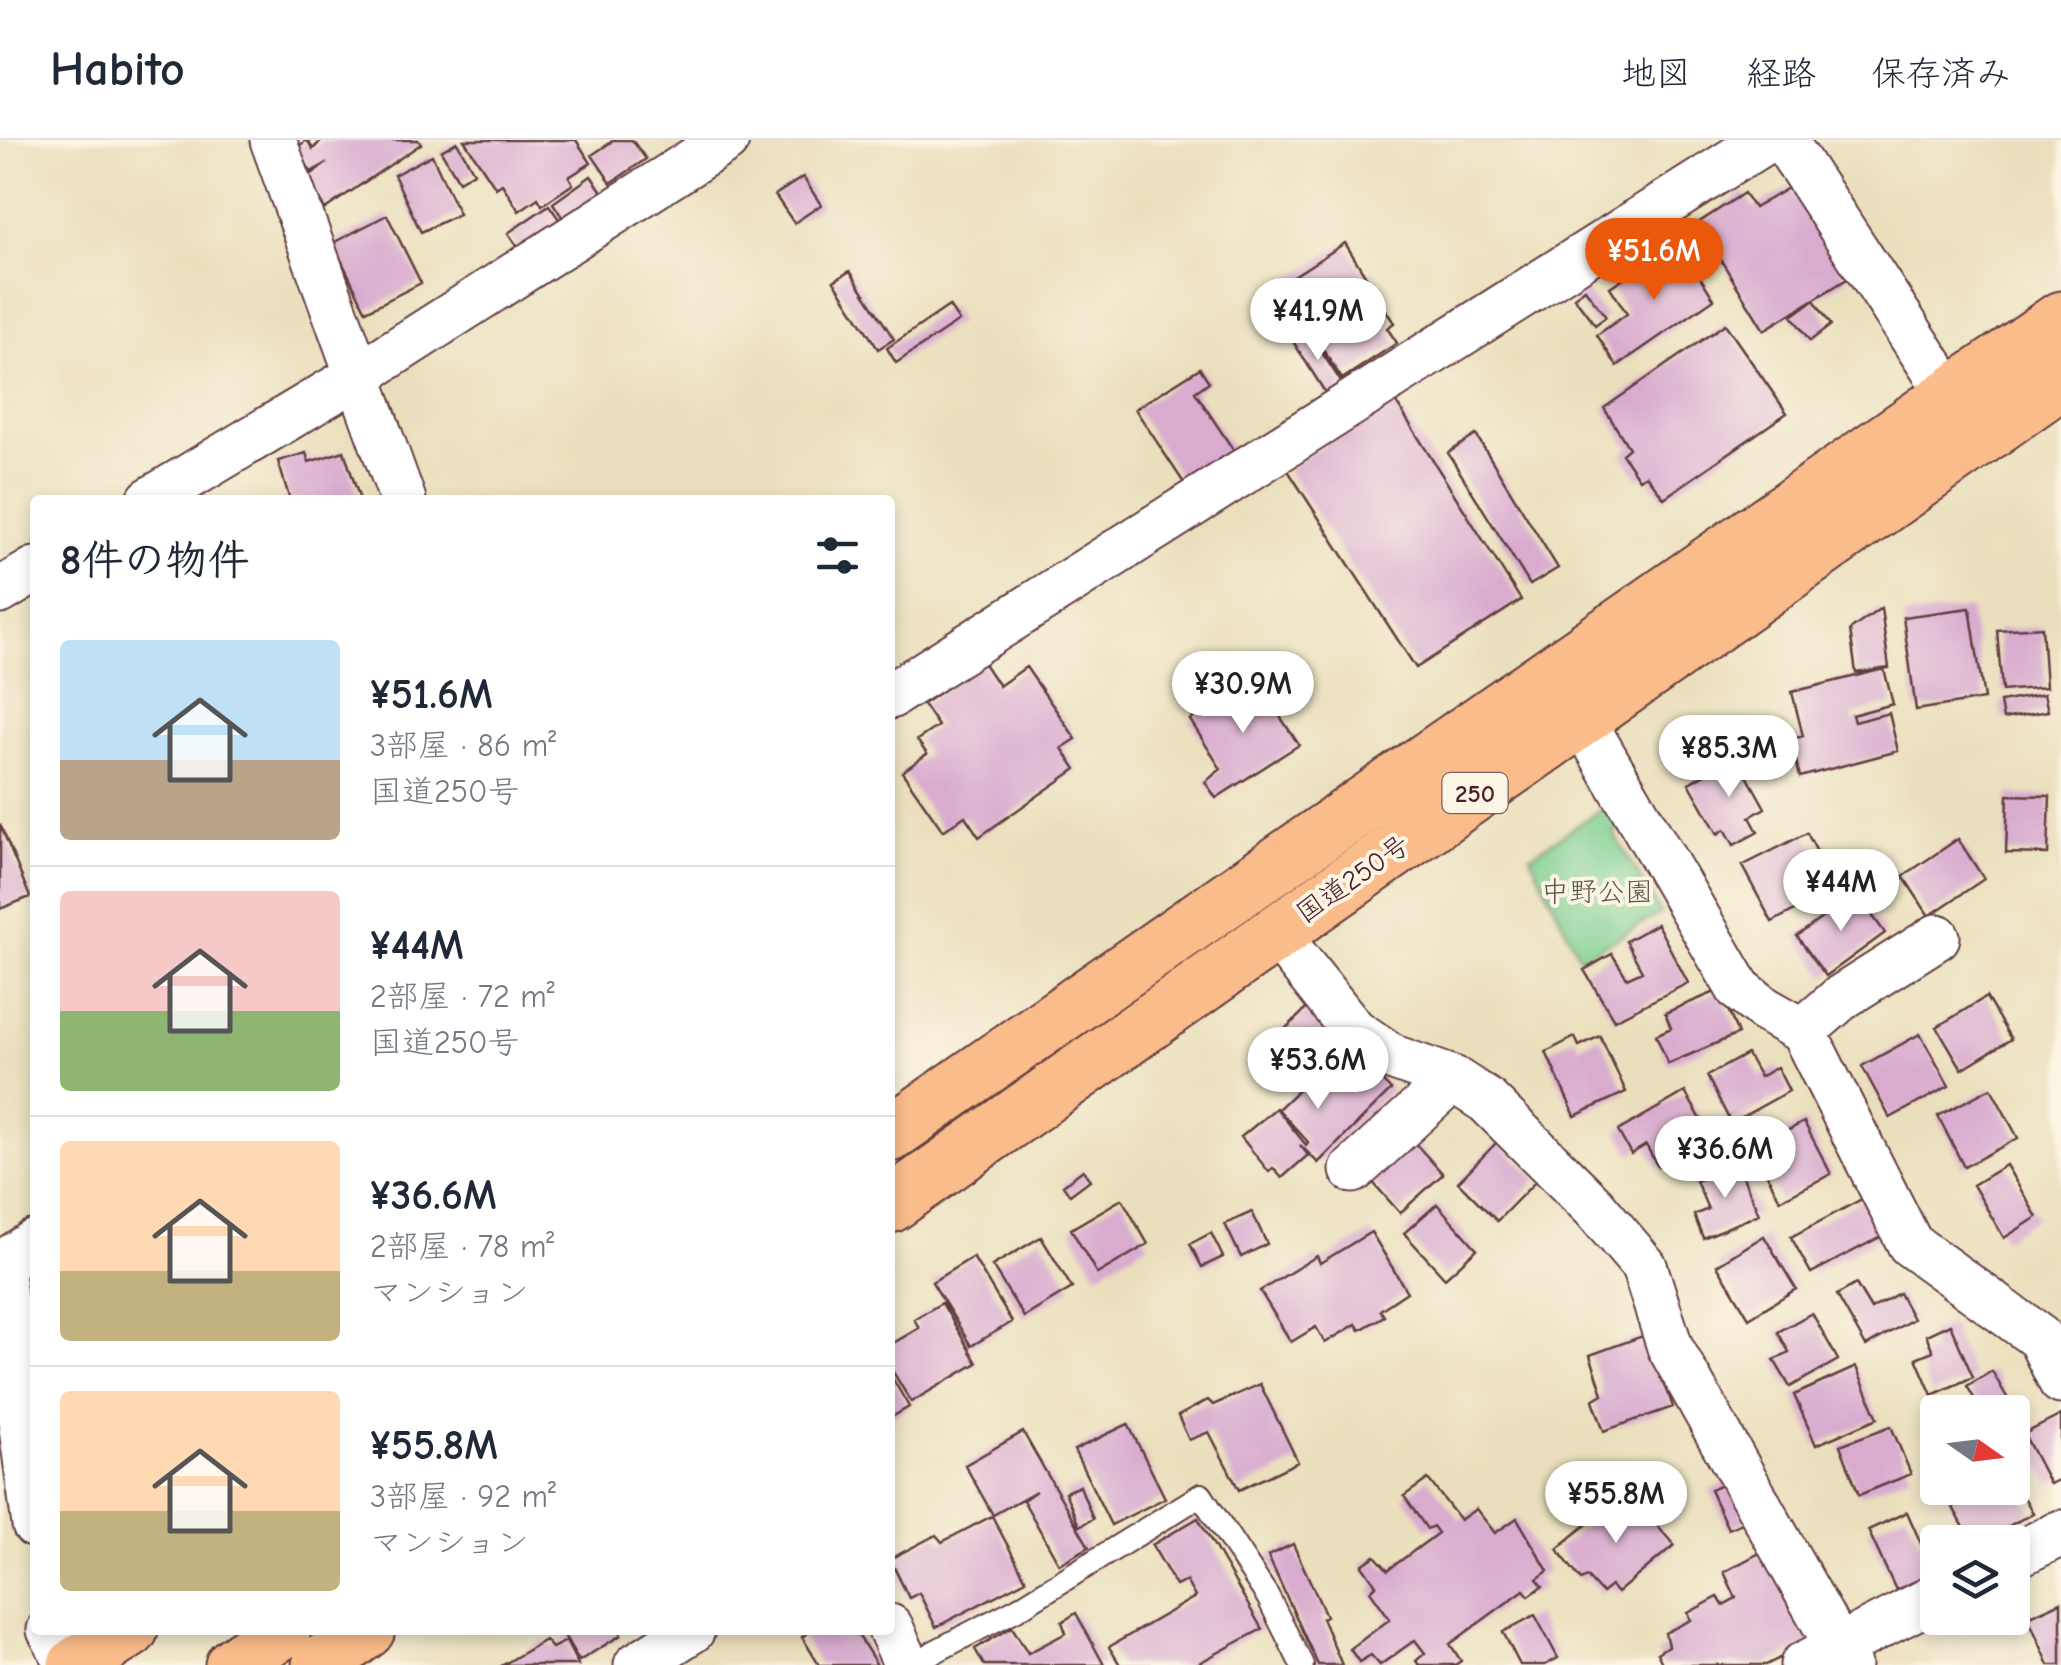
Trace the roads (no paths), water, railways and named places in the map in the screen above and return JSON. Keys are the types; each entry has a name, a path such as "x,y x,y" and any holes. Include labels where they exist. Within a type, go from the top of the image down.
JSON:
{"highway":[{"name":"国道250号","path":"895,1131 2061,319"},
{"name":"国道250号","path":"895,1201 2061,380"},
{"path":"73,1665 122,1635"},
{"path":"233,1665 276,1635"},
{"path":"320,1665 360,1635"}],"street":[{"path":"272,140 401,495"},
{"path":"158,495 358,375 726,140"},
{"path":"895,693 1766,140"},
{"path":"1784,140 1951,396"},
{"path":"0,591 30,573"},
{"path":"1581,718 1739,989 1764,1009 1804,1031 1910,1244 2040,1338 2061,1381"},
{"path":"1276,933 1354,1030 1394,1058 1453,1080 1487,1101 1594,1207 1644,1266 1670,1347 1829,1659 1920,1606"},
{"path":"1804,1031 1842,997 1937,937"},
{"path":"1353,1170 1453,1080"},
{"path":"30,1245 0,1265 30,1488"},
{"path":"2030,1549 2061,1533"},
{"path":"53,1635 73,1665"},
{"path":"637,1665 684,1635"},
{"path":"894,1635 907,1665"}],"lane":[{"path":"915,1665 1045,1592 1201,1494 1268,1597 1302,1665"}],"park label":[{"name":"中野公園","path":"1597,892"}]}
